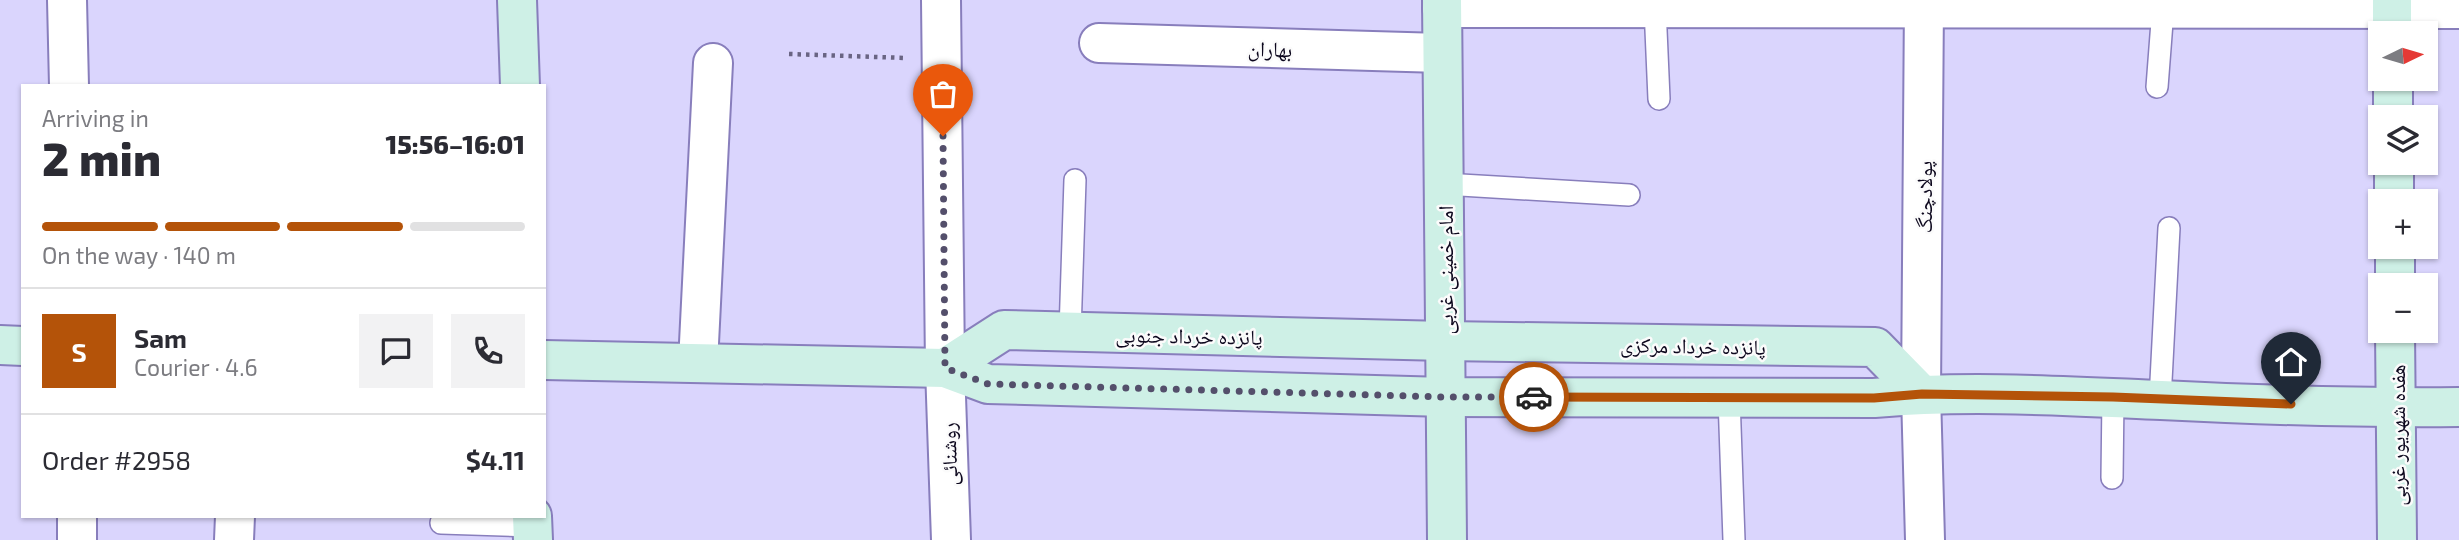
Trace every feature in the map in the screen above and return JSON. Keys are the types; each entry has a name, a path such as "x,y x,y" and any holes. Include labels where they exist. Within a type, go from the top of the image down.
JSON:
{"street":[{"path":"67,0 69,84"},
{"path":"517,0 520,84"},
{"name":"روشنائی","path":"942,0 945,368 951,540"},
{"path":"1442,4 1655,7 2060,4 2392,14 2459,9"},
{"name":"امام خمینی غربی","path":"1442,4 1447,540"},
{"name":"پولادچنگ","path":"1924,4 1922,394 1925,540"},
{"name":"بهاران","path":"1099,43 1441,54"},
{"path":"698,363 713,63"},
{"name":"پانزده خرداد جنوبی","path":"945,368 1004,330 1445,341"},
{"name":"پانزده خرداد مرکزی","path":"1445,341 1875,347 1922,394"},
{"name":"هفده شهریور غربی","path":"2395,343 2396,540"},
{"path":"0,345 21,346"},
{"path":"546,360 945,368 988,384 1445,397 1874,398 1922,394 2113,397 2396,408 2459,407"},
{"path":"77,518 77,540"},
{"path":"234,540 235,518"}],"lane":[{"path":"1655,7 1659,99"},
{"path":"2157,87 2163,9"},
{"path":"1070,332 1075,180"},
{"path":"1444,184 1629,195"},
{"path":"2160,400 2169,228"},
{"path":"2112,478 2113,397"},
{"path":"1729,398 1734,540"},
{"path":"441,523 533,527"}],"path":[{"path":"789,54 942,59"}],"way so far":[{"path":"943,136 945,368 988,384 1445,397 1534,397"}],"route":[{"path":"1534,397 1874,398 1922,394 2113,397 2291,404"}]}
